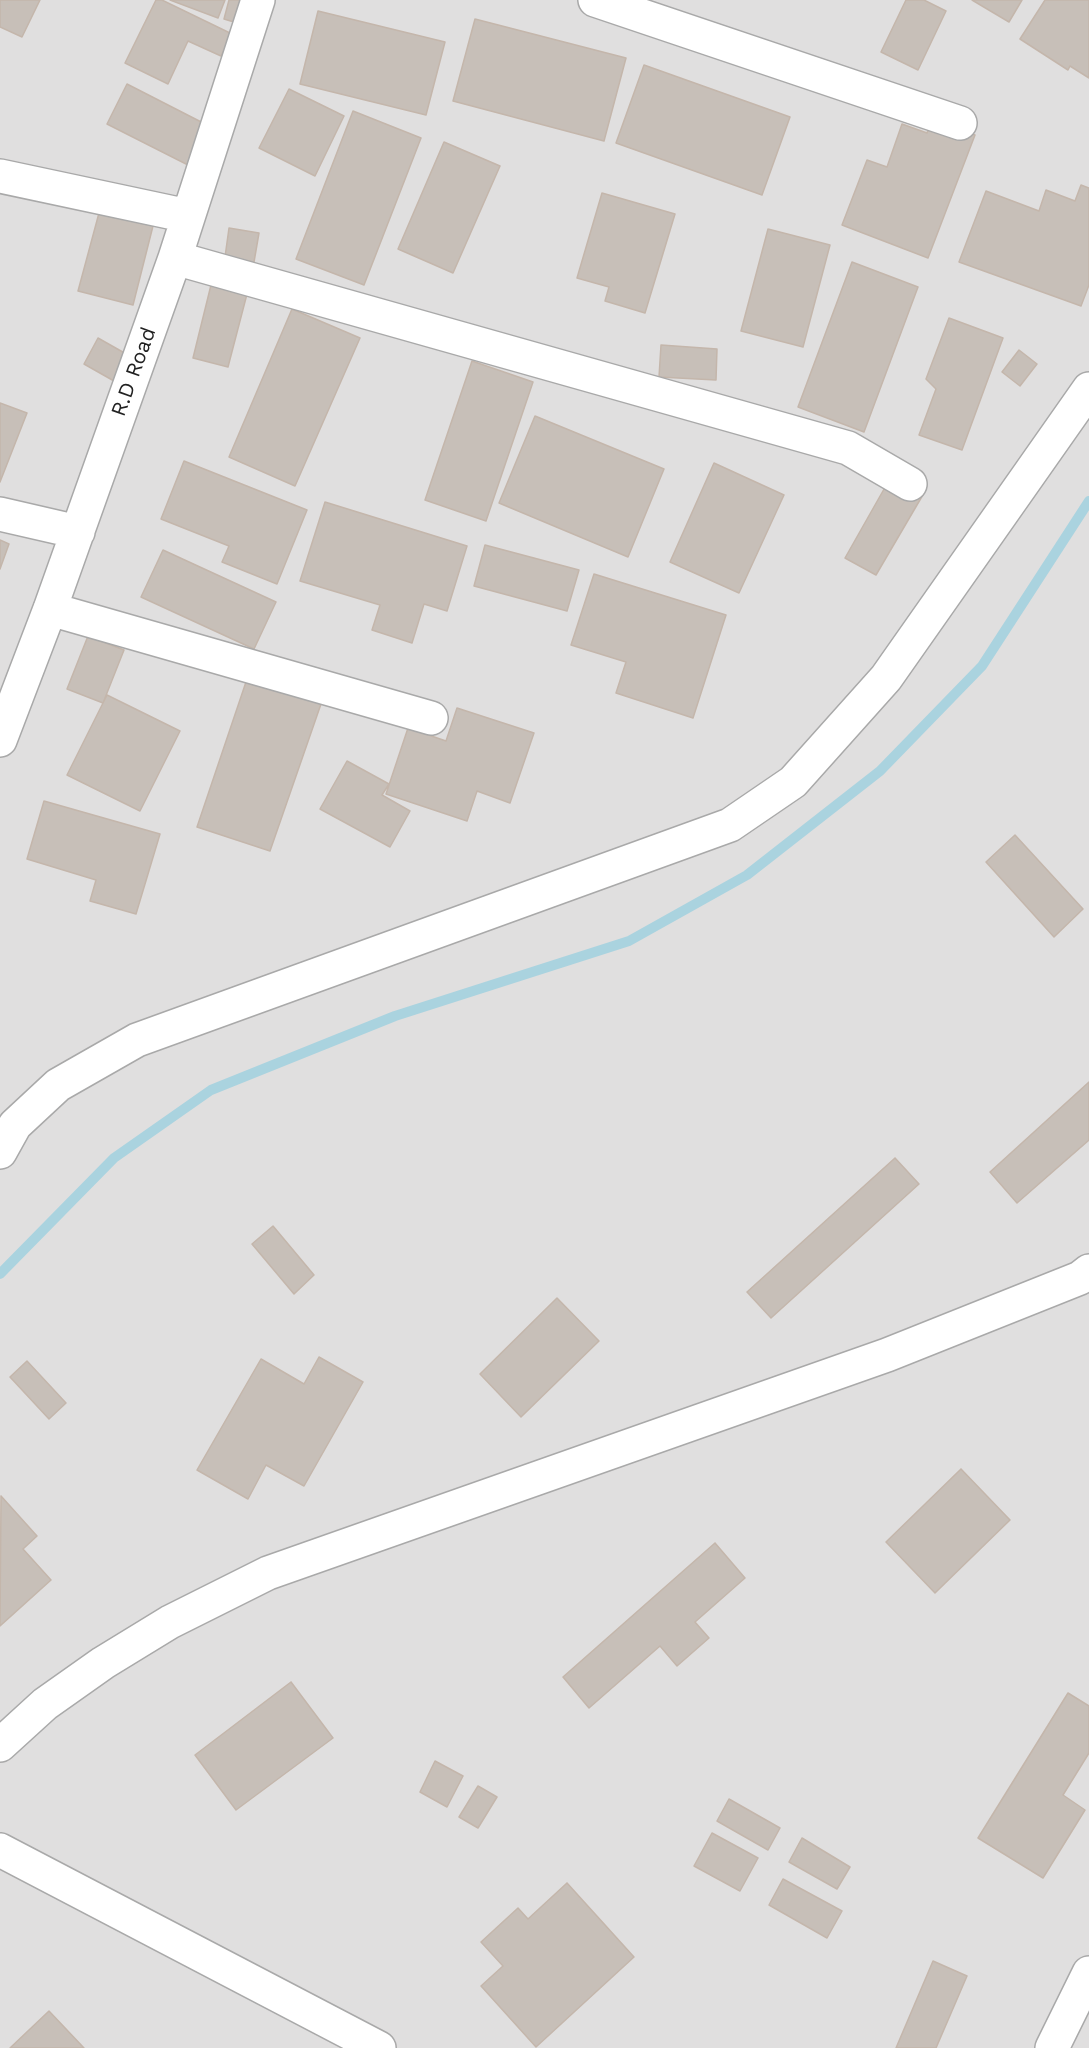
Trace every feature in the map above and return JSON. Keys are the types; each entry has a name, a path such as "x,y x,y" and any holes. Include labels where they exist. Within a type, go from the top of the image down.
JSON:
{"street":[{"name":"R.D Road","path":"0,740 78,532 175,258 258,0"},
{"path":"595,0 960,123"},
{"path":"0,176 188,216"},
{"path":"175,258 848,448 910,484"},
{"path":"0,1152 15,1125 58,1085 137,1040 730,825 793,782 886,678 1089,389"},
{"path":"0,514 78,532"},
{"path":"50,609 430,718"},
{"path":"0,1745 45,1704 103,1664 170,1622 268,1573 887,1355 1080,1278 1089,1271"},
{"path":"0,1850 379,2048"},
{"path":"1052,2048 1089,1973"}],"shaded area":[{"path":"0,0 1089,0 1089,2048 0,2048"}],"building":[{"path":"0,0 40,0 22,37 0,27"},
{"path":"156,0 162,0 232,34 221,56 188,41 168,84 125,63"},
{"path":"170,0 225,0 218,18"},
{"path":"229,0 255,0 247,26 224,19"},
{"path":"906,0 924,0 946,11 918,70 881,52"},
{"path":"972,0 1022,0 1009,22"},
{"path":"1045,0 1089,0 1089,78 1070,66 1068,70 1020,39"},
{"path":"318,11 445,42 426,115 300,84"},
{"path":"475,19 626,58 604,141 453,101"},
{"path":"644,65 790,117 762,195 616,143"},
{"path":"127,84 209,126 188,165 107,124"},
{"path":"289,89 344,116 315,176 259,148"},
{"path":"353,111 421,138 364,285 296,259"},
{"path":"932,119 975,135 928,258 842,225 867,160 887,167 902,124 927,133"},
{"path":"444,142 500,166 453,273 398,249"},
{"path":"1081,185 1089,188 1089,285 1081,306 959,262 986,191 1039,211 1046,190 1075,201"},
{"path":"602,193 675,214 645,313 605,301 609,287 577,278"},
{"path":"99,213 153,226 133,305 78,291"},
{"path":"229,228 259,233 254,262 225,257"},
{"path":"768,229 830,245 803,347 741,331"},
{"path":"852,262 918,287 864,432 798,407"},
{"path":"211,285 247,294 228,367 193,358"},
{"path":"292,309 360,338 295,486 229,457"},
{"path":"949,318 1003,338 962,450 919,435 936,389 926,379"},
{"path":"98,338 128,355 114,381 84,364"},
{"path":"661,345 717,349 716,380 659,377"},
{"path":"1019,350 1037,364 1020,386 1002,372"},
{"path":"472,361 533,382 486,521 425,500"},
{"path":"0,403 27,413 0,482"},
{"path":"535,416 664,469 628,557 499,503"},
{"path":"184,461 307,510 277,584 222,562 229,546 161,519"},
{"path":"714,463 784,495 739,593 670,562"},
{"path":"892,475 924,493 876,575 845,558"},
{"path":"325,502 467,546 447,611 424,604 412,643 372,630 380,605 300,581"},
{"path":"0,540 9,544 0,569"},
{"path":"485,545 579,570 567,611 474,586"},
{"path":"163,550 276,602 254,649 141,597"},
{"path":"594,574 726,615 693,718 616,693 626,662 571,645"},
{"path":"88,636 124,650 103,703 67,689"},
{"path":"247,679 321,704 270,851 197,827"},
{"path":"107,695 180,731 140,811 67,775"},
{"path":"457,708 534,733 510,803 477,791 467,821 386,794 408,728 446,741"},
{"path":"347,761 389,784 382,795 410,811 390,847 320,809"},
{"path":"44,801 160,834 136,914 90,901 96,880 27,859"},
{"path":"1015,835 1083,909 1054,937 986,862"},
{"path":"1089,1082 1089,1140 1017,1203 990,1172"},
{"path":"895,1158 919,1184 771,1318 747,1292"},
{"path":"273,1226 314,1275 294,1294 252,1244"},
{"path":"557,1298 599,1341 521,1417 480,1374"},
{"path":"319,1357 363,1382 304,1486 266,1465 248,1499 197,1470 261,1359 304,1384"},
{"path":"27,1361 66,1403 49,1419 10,1377"},
{"path":"961,1469 1010,1520 935,1593 886,1542"},
{"path":"1,1496 37,1536 23,1549 51,1580 0,1626"},
{"path":"715,1543 745,1578 695,1622 709,1638 677,1666 660,1646 589,1708 563,1677"},
{"path":"291,1682 333,1738 236,1810 195,1755"},
{"path":"1068,1693 1089,1706 1089,1753 1063,1795 1085,1810 1043,1878 978,1838"},
{"path":"435,1761 463,1776 447,1807 420,1792"},
{"path":"478,1786 497,1797 478,1828 459,1817"},
{"path":"729,1799 780,1828 768,1850 717,1821"},
{"path":"712,1833 758,1858 740,1891 694,1866"},
{"path":"802,1838 850,1867 837,1889 789,1862"},
{"path":"783,1879 842,1911 827,1938 769,1905"},
{"path":"567,1883 634,1957 536,2047 481,1986 503,1966 481,1942 518,1908 528,1919"},
{"path":"933,1961 967,1976 936,2048 896,2048"},
{"path":"49,2011 84,2048 10,2048"}],"waterway":[{"path":"0,1274 114,1158 211,1090 395,1016 629,941 747,875 880,771 982,666 1089,501"}]}
